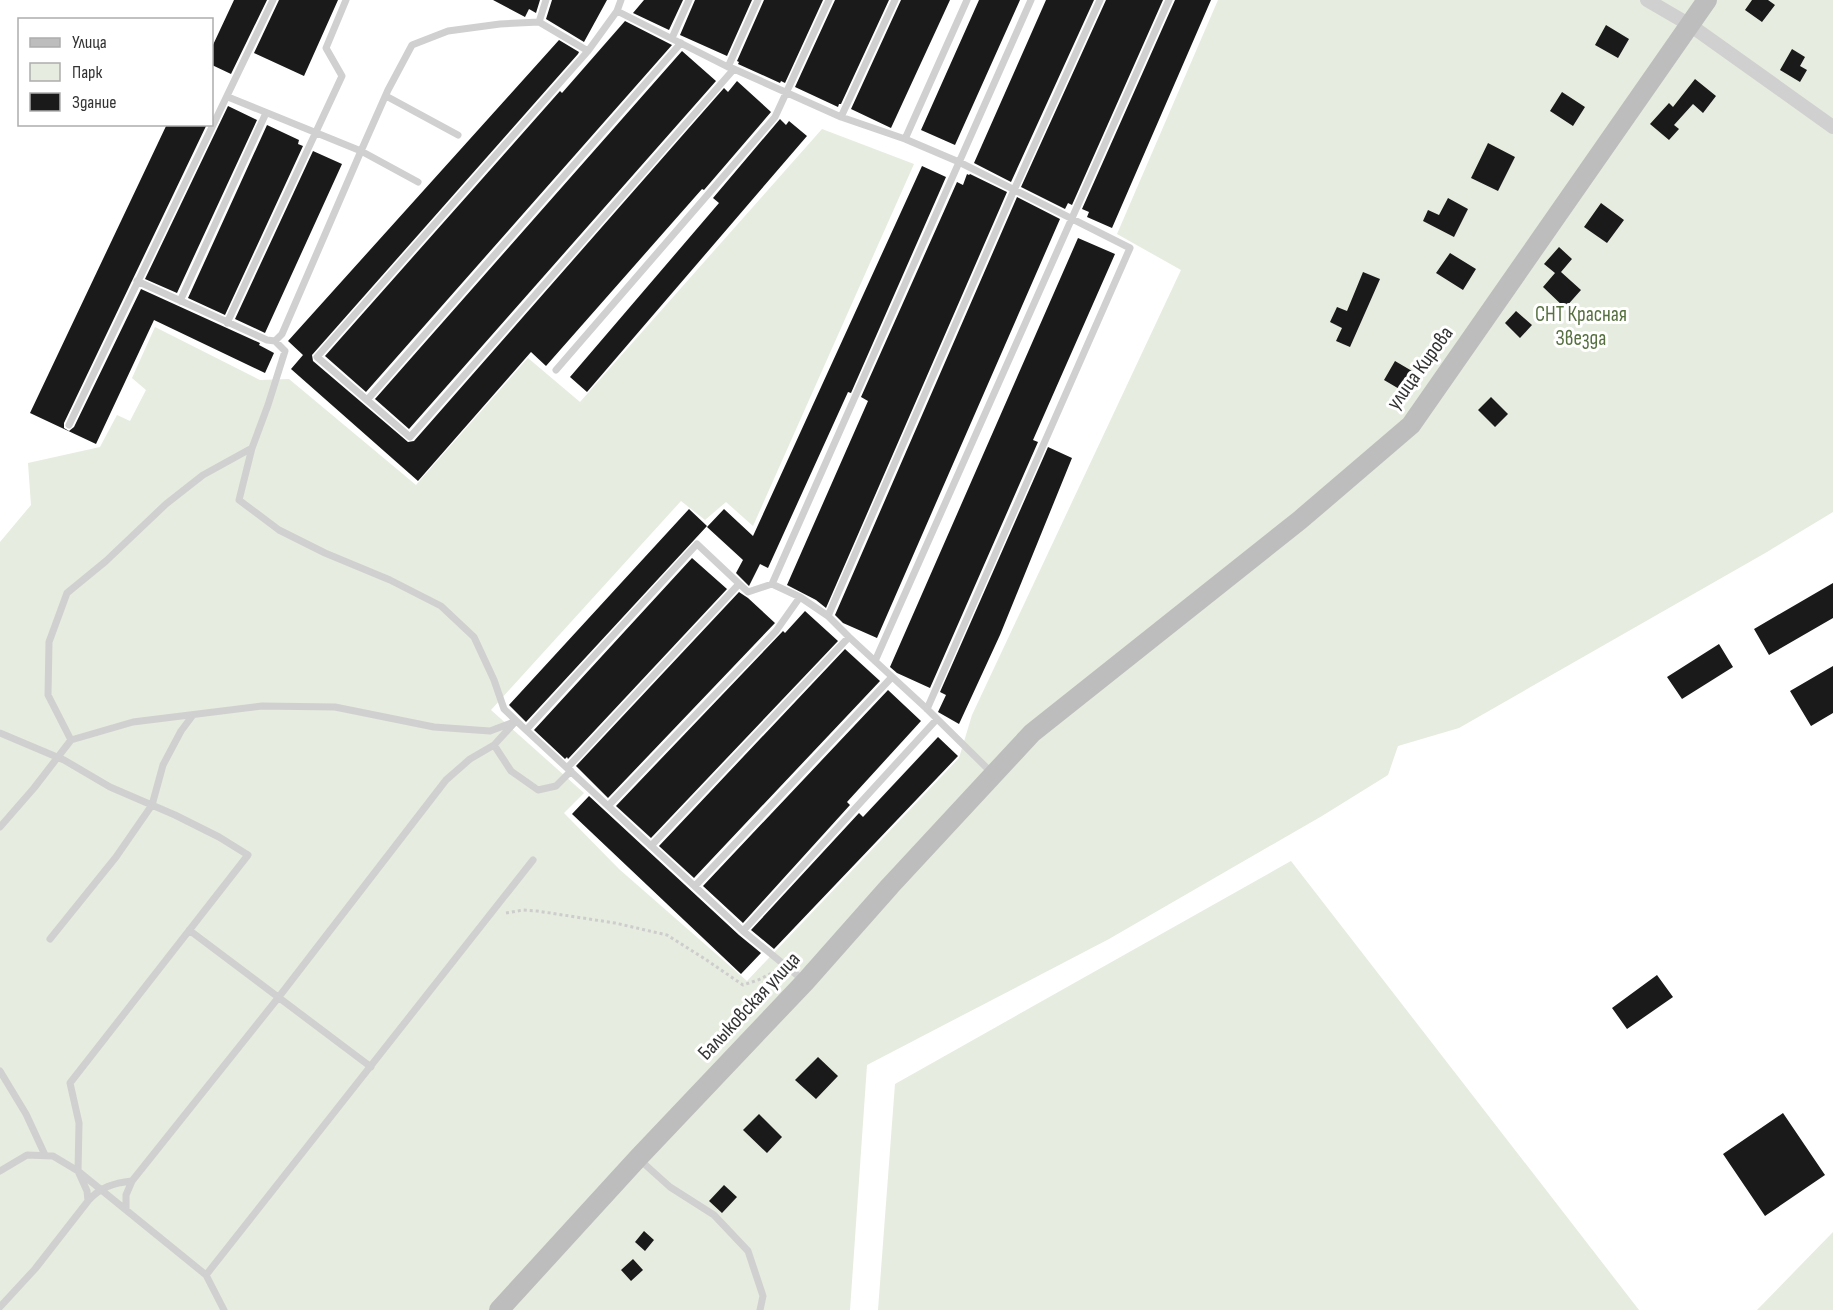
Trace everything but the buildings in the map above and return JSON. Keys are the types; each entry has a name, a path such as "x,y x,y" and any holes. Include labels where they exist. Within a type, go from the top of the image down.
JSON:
{"street":[{"path":"1647,0 1690,25 1833,127"},
{"name":"улица Кирова","path":"1032,733 1300,520 1411,425 1707,0"},
{"name":"Балыковская улица","path":"499,1310 638,1158 805,982 890,886 1032,733"}],"lane":[{"path":"69,425 273,0"},
{"path":"227,323 342,76 326,48 345,0"},
{"path":"539,22 546,0"},
{"path":"621,0 588,51 317,357 410,437 731,68 758,0"},
{"path":"672,38 689,0"},
{"path":"556,370 775,117 829,0"},
{"path":"841,117 895,0"},
{"path":"905,140 968,0"},
{"path":"771,584 1032,0"},
{"path":"828,616 1014,190 1100,0"},
{"path":"875,661 1169,0"},
{"path":"616,11 731,68 841,117 959,162 1130,248 927,709"},
{"path":"275,341 282,334 361,151 412,45 448,31 500,24 539,22 588,51"},
{"path":"367,400 681,43"},
{"path":"386,96 458,135"},
{"path":"228,97 361,151 418,183"},
{"path":"180,301 266,113"},
{"path":"137,281 227,323 267,340 275,341 285,351 252,448 239,500 279,530 325,553 390,579 441,606 474,637 494,680 504,709 743,931 805,982"},
{"path":"71,740 48,694 49,642 67,593 106,561 166,504 203,475 252,448"},
{"path":"526,730 697,544 748,592 771,584 800,597 828,616 994,774"},
{"path":"494,745 511,771 538,790 556,786 739,584"},
{"path":"608,806 776,631 800,597"},
{"path":"651,846 849,637"},
{"path":"695,886 892,677"},
{"path":"0,827 71,740 133,722 262,706 335,707 434,727 490,731 516,721"},
{"path":"50,939 116,857 152,805 163,765 192,714"},
{"path":"743,931 937,719"},
{"path":"126,1209 126,1195 132,1181 278,998 446,780 470,759 494,745 516,721"},
{"path":"0,733 57,758 110,787 219,837 248,855 70,1083 79,1123 78,1171 87,1191 88,1201"},
{"path":"206,1275 533,860"},
{"path":"189,930 371,1067"},
{"path":"0,1071 26,1114 45,1155"},
{"path":"0,1171 27,1155 45,1155 53,1156 78,1171 206,1275 224,1310"},
{"path":"638,1158 670,1187 714,1215 747,1251 763,1296 760,1310"},
{"path":"0,1307 35,1269 94,1194 110,1185 132,1181"}],"path":[{"path":"489,916 523,910 537,911 615,923 668,935 743,985 785,966"}],"green space":[{"name":"СНТ Красная Звезда","path":"1218,0 1833,0 1833,512 1459,728 1398,746 1388,775 1322,816 1109,939 867,1065 850,1310 0,1310 0,542 31,505 28,463 100,447 117,415 130,421 146,390 132,378 155,327 260,380 289,379 416,485 528,358 580,402 822,129 914,164 753,526 726,502 705,520 681,501 491,710 584,793 564,813 619,869 747,981 959,758 972,715 1181,270 1117,234"},
{"path":"1291,861 1639,1310 878,1310 895,1084"},
{"path":"1833,1232 1833,1310 1757,1310"}]}
